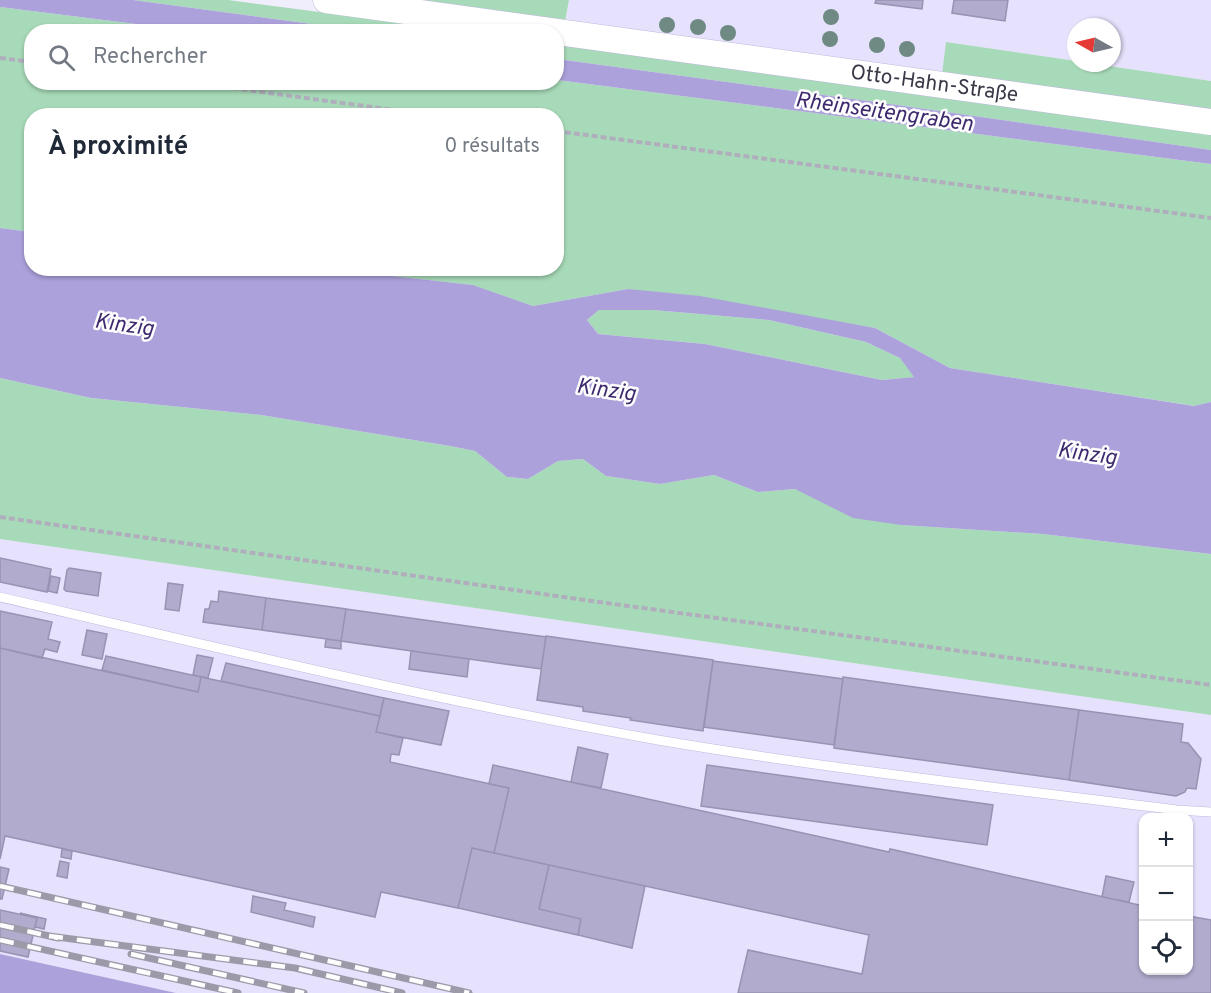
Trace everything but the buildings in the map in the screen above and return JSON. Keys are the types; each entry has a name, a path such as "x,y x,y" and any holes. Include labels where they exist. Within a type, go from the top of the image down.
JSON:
{"street":[{"name":"Otto-Hahn-Straße","path":"326,0 507,24"},
{"name":"Otto-Hahn-Straße","path":"564,32 1211,122"}],"lane":[{"path":"0,597 495,709 658,740 959,782 1176,810 1211,812"}],"path":[{"path":"0,58 24,61"},
{"path":"247,90 379,108"},
{"path":"564,132 1211,218"},
{"path":"0,517 1211,685"}],"shaded area":[{"path":"569,0 1211,0 1211,81 1121,68 1121,18 1067,18 1067,60 947,42 940,94 564,44"},
{"path":"0,539 1211,715 1211,993 176,993 0,954"}],"green space":[{"path":"133,0 228,0 411,24 311,24"},
{"path":"401,0 569,0 565,22"},
{"path":"0,7 136,24 24,24 24,90 564,90 564,81 1211,164 1211,402 1195,406 950,368 875,328 628,289 533,306 472,285 392,276 564,276 564,108 24,108 24,231 0,228"},
{"path":"946,42 1067,60 1067,72 1121,72 1121,68 1211,81 1211,110 942,75"},
{"path":"564,45 1211,132 1211,150 564,60"},
{"path":"599,310 653,310 769,320 866,342 900,358 915,377 882,380 705,344 598,334 587,320"},
{"path":"0,378 91,398 261,415 450,446 475,451 507,477 528,479 558,461 583,459 606,476 660,484 714,475 758,492 795,489 901,525 1043,534 1211,554 1211,715 0,539"}],"water":[{"path":"0,0 133,0 311,24 136,24 0,7"},
{"name":"Rheinseitengraben","path":"564,60 1211,150 1211,164 564,81"},
{"name":"Kinzig","path":"0,228 24,231 24,276 392,276 473,285 533,306 628,289 700,296 875,328 950,368 1194,406 1211,402 1211,554 1043,534 901,525 853,518 795,489 758,492 714,475 660,484 606,476 583,459 558,461 528,479 507,477 475,451 450,446 261,415 91,398 0,378","holes":["599,310 653,310 769,320 866,342 900,358 914,377 882,380 705,344 598,334 587,320"]},
{"path":"0,954 176,993 0,993"}],"railway":[{"path":"0,886 469,993"},
{"path":"0,925 58,938"},
{"path":"49,936 295,968 402,993"},
{"path":"0,940 238,993"},
{"path":"131,954 304,993"}]}
